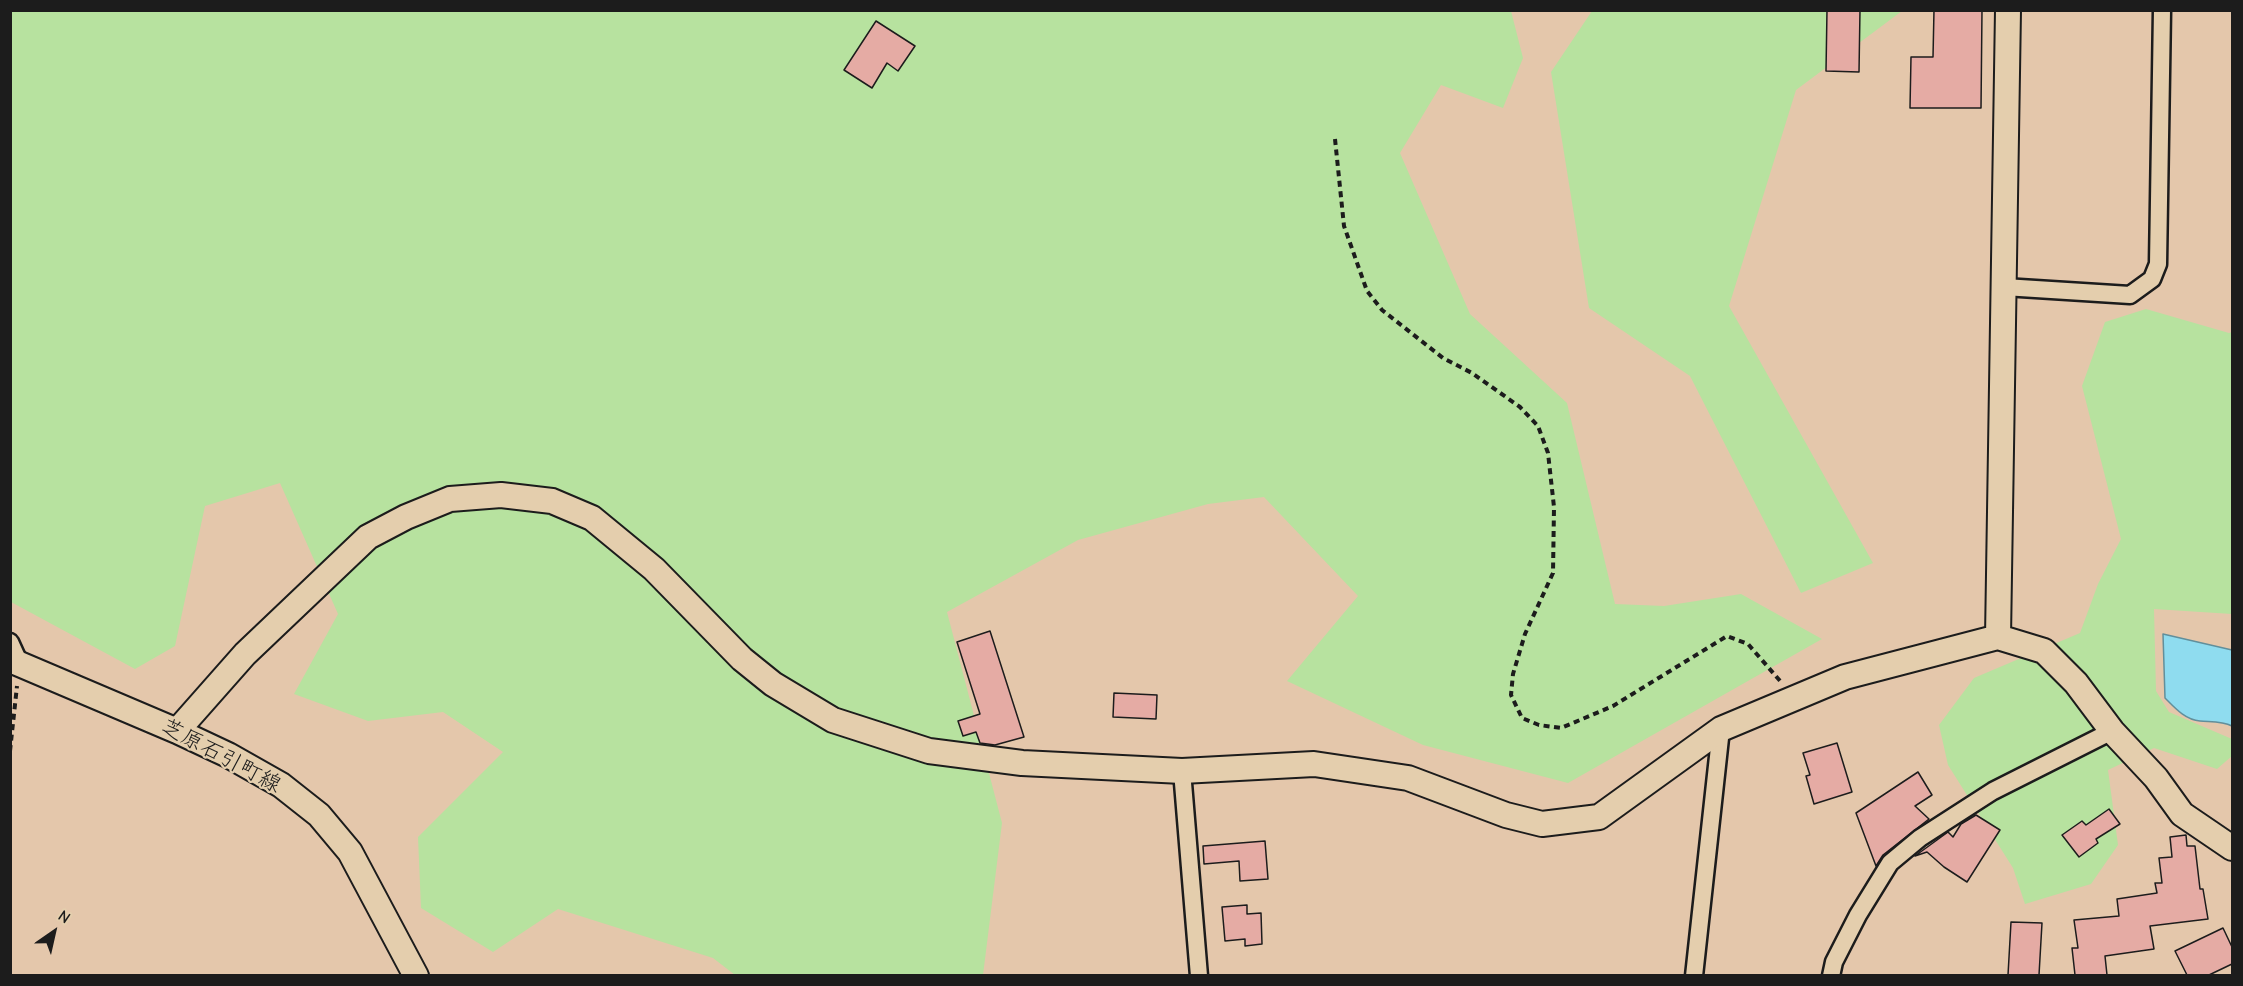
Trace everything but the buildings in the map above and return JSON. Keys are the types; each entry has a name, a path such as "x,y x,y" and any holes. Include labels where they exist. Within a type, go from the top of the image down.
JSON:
{"street":[{"path":"1998,637 2008,10"},
{"path":"2004,287 2130,295 2152,279 2158,264 2163,10"},
{"path":"177,731 245,654 368,537 406,517 450,499 501,495 552,501 592,518 654,568 742,659 773,684 833,720 929,751 1022,763 1182,771 1314,764 1408,778 1506,815 1542,824 1599,817 1721,729 1845,677 1998,637 2044,651 2076,683 2112,731 2156,778 2182,814 2232,848"},
{"path":"10,642 15,662"},
{"name":"芝原石引町線","path":"15,662 177,731 228,755 281,785 319,815 350,852 416,975"},
{"path":"1694,975 1721,729"},
{"path":"1831,975 1834,962 1857,915 1890,863 1920,838 1993,791 2112,731"},
{"path":"1182,771 1199,975"}],"path":[{"path":"1335,139 1344,226 1367,291 1382,310 1443,358 1472,373 1520,407 1538,426 1548,453 1554,507 1553,573 1525,634 1513,674 1511,695 1522,717 1539,725 1562,728 1613,706 1727,636 1748,644 1795,698"},
{"path":"10,750 15,662"}],"green space":[{"path":"10,11 1511,11 1523,58 1503,108 1441,85 1400,153 1470,314 1567,403 1615,604 1664,606 1741,594 1822,639 1568,783 1423,745 1287,681 1358,596 1264,497 1208,504 1078,540 947,612 1002,823 983,975 735,975 713,958 558,909 493,952 421,908 418,837 503,752 443,712 368,721 294,694 338,614 280,483 205,506 175,646 135,669 11,602"},
{"path":"1592,11 1902,11 1796,90 1729,306 1873,563 1801,593 1690,376 1589,308 1551,72"},
{"path":"2146,309 2232,332 2232,614 2154,609 2156,691 2169,712 2232,739 2232,756 2217,769 2154,748 2108,770 2118,845 2091,884 2025,904 2013,868 1948,765 1939,725 1974,678 2080,633 2098,584 2121,539 2082,386 2105,322"}],"water":[{"path":"2163,634 2232,650 2232,726 2189,718 2180,713 2165,698"}]}
